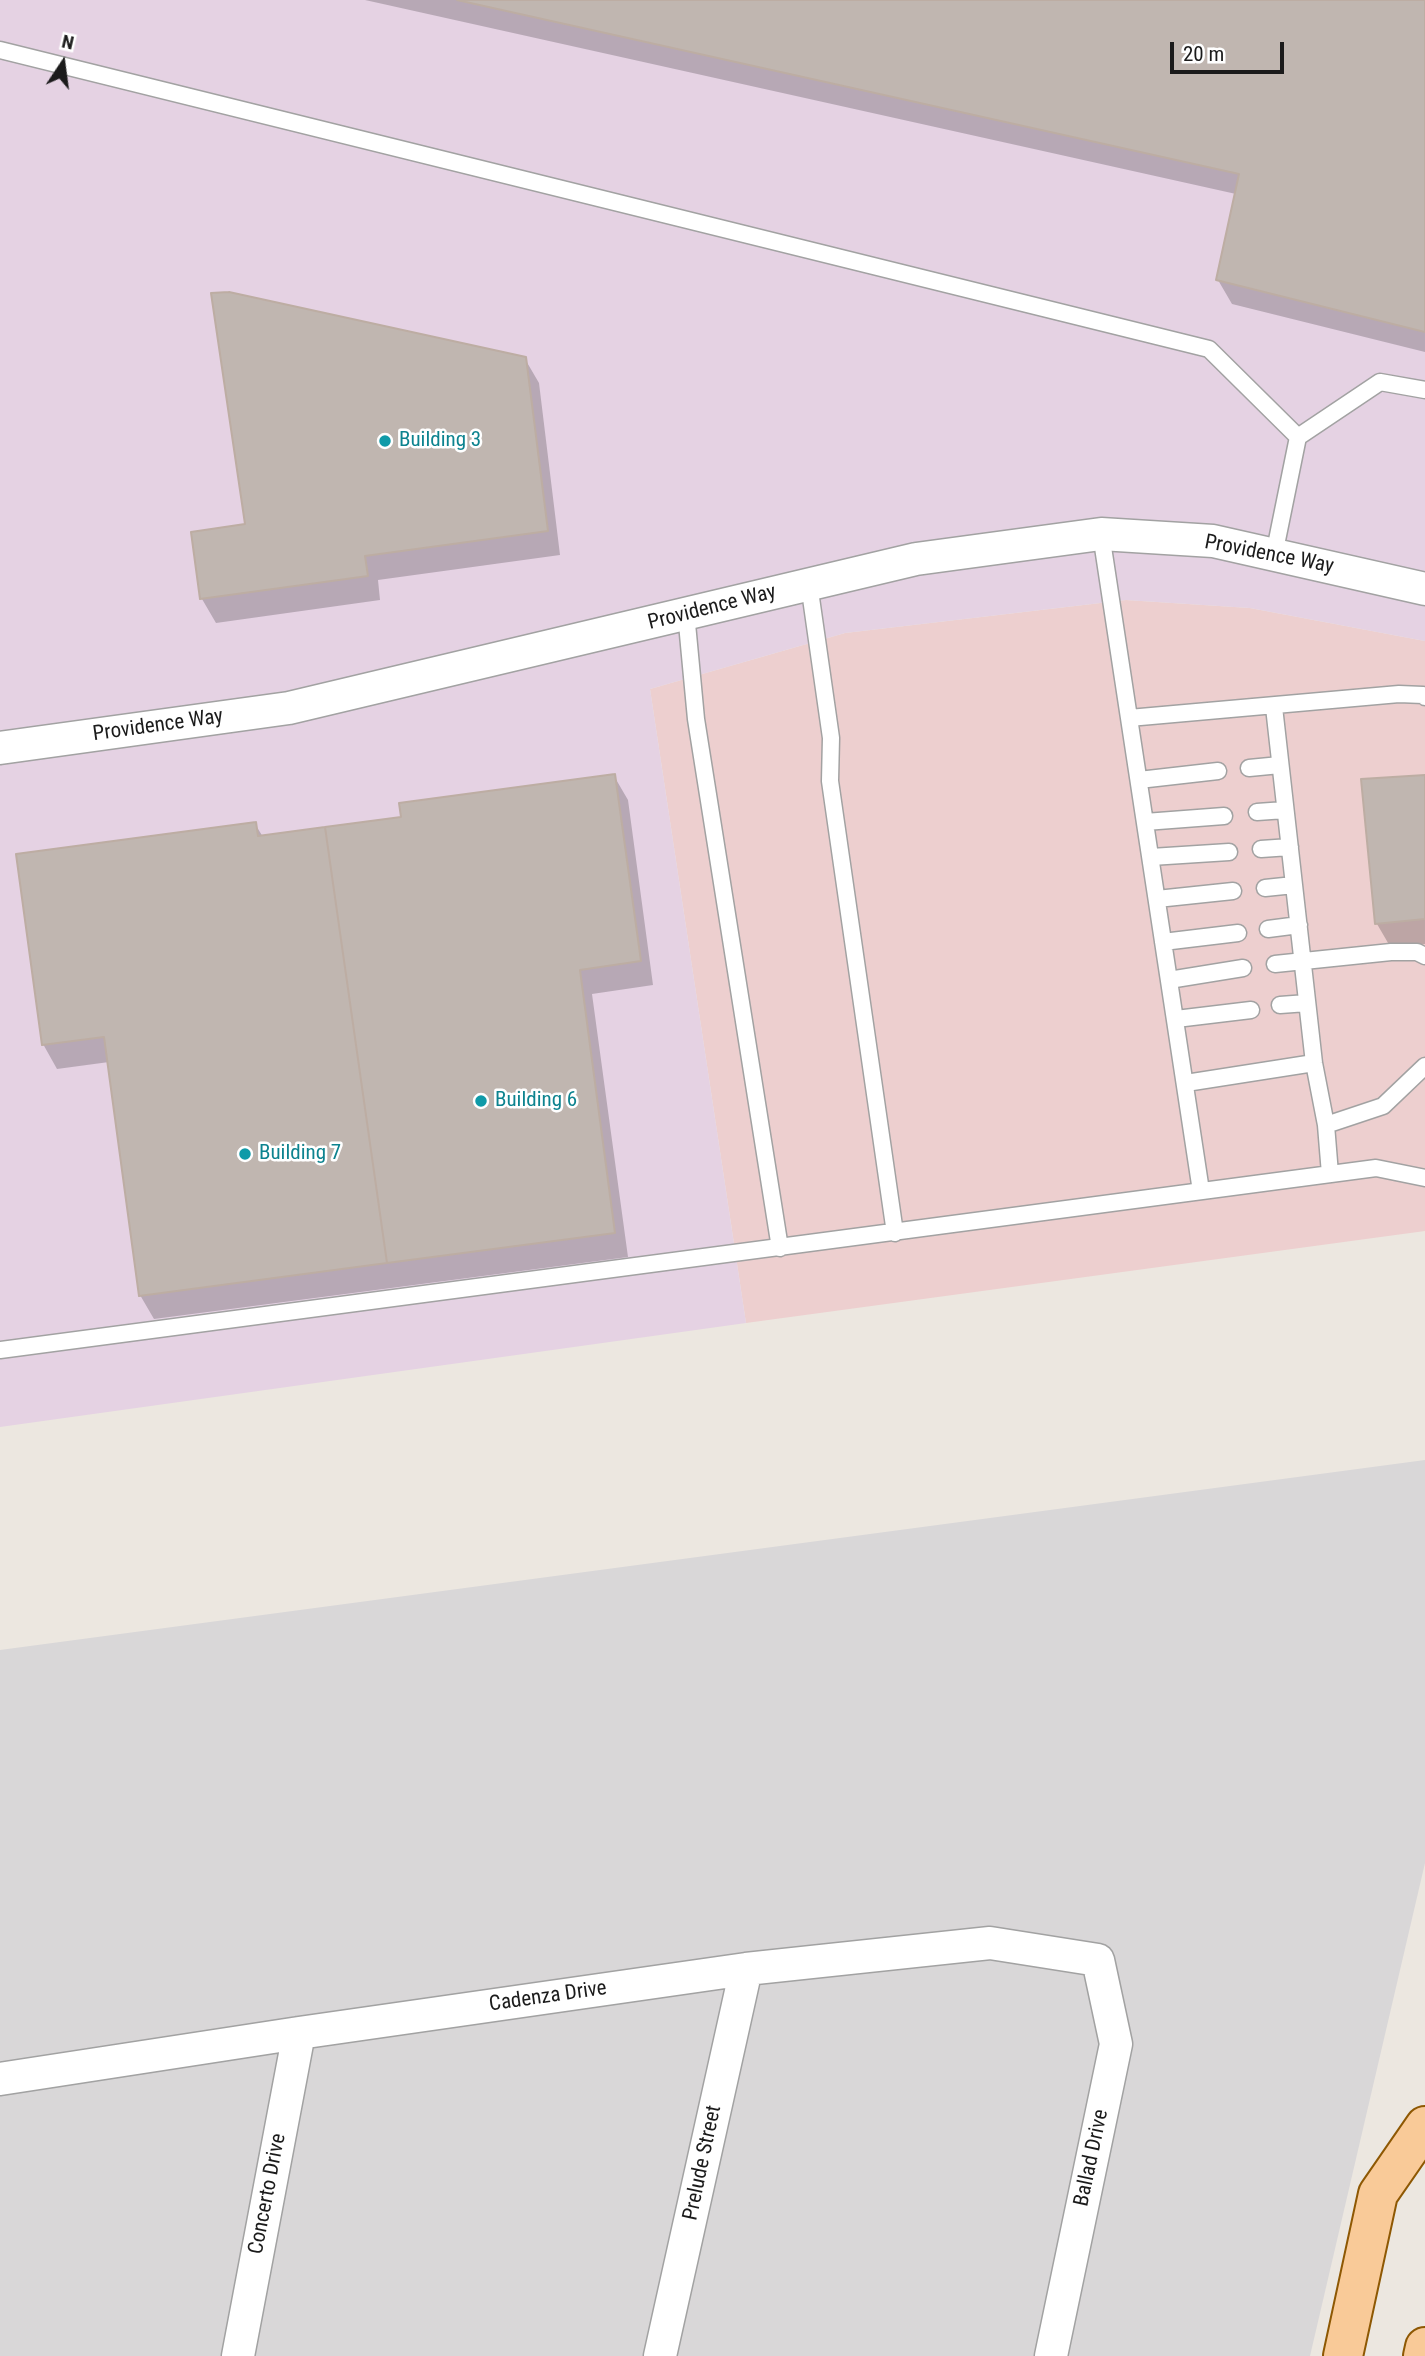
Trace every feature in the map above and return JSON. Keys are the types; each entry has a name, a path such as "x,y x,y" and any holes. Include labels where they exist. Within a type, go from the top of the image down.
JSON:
{"main road":[{"path":"1343,2356 1378,2194 1425,2126"},
{"path":"1423,2356 1425,2347"}],"street":[{"name":"Providence Way","path":"0,748 289,708 916,559 1101,534 1213,541 1425,589"},
{"name":"Cadenza Drive","path":"0,2079 746,1969 990,1943 1098,1960"},
{"name":"Ballad Drive","path":"1051,2356 1116,2044 1098,1960"},
{"name":"Prelude Street","path":"660,2356 746,1969"},
{"name":"Concerto Drive","path":"238,2356 299,2033"}],"lane":[{"path":"0,50 1209,349 1298,438"},
{"path":"1274,555 1298,438 1380,382 1425,390"},
{"path":"1101,534 1201,1191"},
{"path":"808,584 831,738 830,781 895,1233"},
{"path":"685,613 696,719 780,1248"},
{"path":"1129,718 1399,694 1425,697"},
{"path":"1273,706 1314,1063 1330,1174"},
{"path":"1249,768 1280,765"},
{"path":"1139,780 1219,771"},
{"path":"1257,812 1285,810"},
{"path":"1146,822 1224,816"},
{"path":"1261,849 1290,847"},
{"path":"1151,857 1229,852"},
{"path":"1265,888 1294,885"},
{"path":"1157,899 1233,891"},
{"path":"1268,929 1299,925"},
{"path":"1163,942 1238,933"},
{"path":"1275,964 1391,952 1417,952 1425,956"},
{"path":"1169,980 1243,968"},
{"path":"1280,1005 1307,1003"},
{"path":"1176,1018 1251,1010"},
{"path":"1186,1083 1314,1063"},
{"path":"1325,1125 1384,1106 1425,1066"},
{"path":"0,1350 1376,1168 1425,1178"}],"shaded area":[{"path":"0,0 1425,0 1425,641 1250,608 1126,600 845,633 650,689 746,1323 0,1427"},
{"path":"1126,600 1250,608 1425,641 1425,1231 746,1323 650,689 845,633"},
{"path":"1425,1460 1425,1863 1310,2356 0,2356 0,1650"}],"building":[{"path":"457,0 1425,0 1425,332 1216,280 1239,174"},
{"name":"Building 3","path":"229,292 526,357 548,531 365,556 368,576 200,599 191,532 245,524 211,293"},
{"name":"Building 6","path":"615,774 641,961 580,970 615,1233 387,1263 325,827 401,817 399,803"},
{"path":"1425,775 1425,919 1375,924 1361,779"},
{"name":"Building 7","path":"256,822 258,836 325,827 387,1263 139,1296 104,1037 42,1045 16,854"}],"place":[{"name":"Building 3","path":"385,441"},
{"name":"Building 6","path":"481,1101"},
{"name":"Building 7","path":"245,1154"}]}
